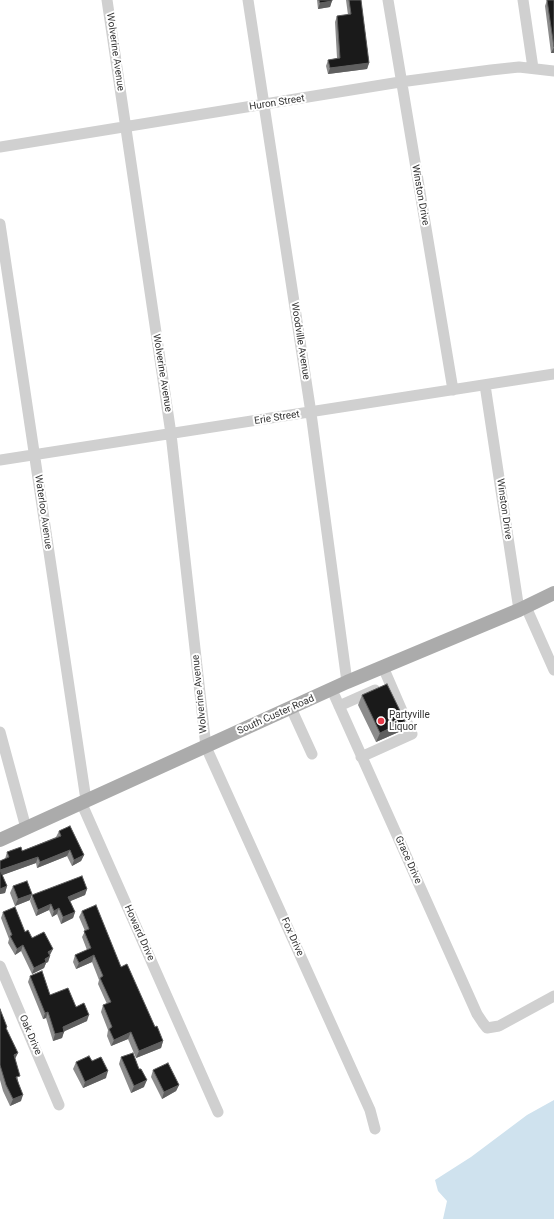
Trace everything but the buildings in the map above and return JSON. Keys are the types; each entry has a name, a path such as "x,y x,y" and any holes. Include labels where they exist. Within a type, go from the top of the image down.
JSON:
{"main road":[{"name":"South Custer Road","path":"0,840 347,682 554,593"}],"street":[{"name":"Wolverine Avenue","path":"107,0 171,434 206,747"},
{"name":"Woodville Avenue","path":"248,0 311,413 347,682"},
{"name":"Winston Drive","path":"388,0 400,82 453,390"},
{"path":"523,0 533,68"},
{"name":"Huron Street","path":"0,146 125,125 265,105 400,82 506,68 533,68 554,71"},
{"name":"Waterloo Avenue","path":"0,224 35,454 84,801"},
{"name":"Erie Street","path":"0,460 311,413 554,374"},
{"name":"Winston Drive","path":"486,385 522,608 554,670"},
{"path":"362,757 412,734 383,667"},
{"path":"339,706 390,683"},
{"name":"Grace Drive","path":"332,690 477,1014 487,1028 499,1026 554,996"},
{"path":"292,708 312,754"},
{"path":"0,732 2,751 26,828"},
{"name":"Fox Drive","path":"206,747 370,1110 375,1129"},
{"name":"Howard Drive","path":"84,801 218,1112"},
{"name":"Oak Drive","path":"0,966 59,1105"}],"water":[{"path":"554,1100 554,1219 443,1219 447,1201 438,1191 435,1180 471,1157 527,1115"}],"place":[{"name":"Partyville Liquor","path":"381,721"}]}
